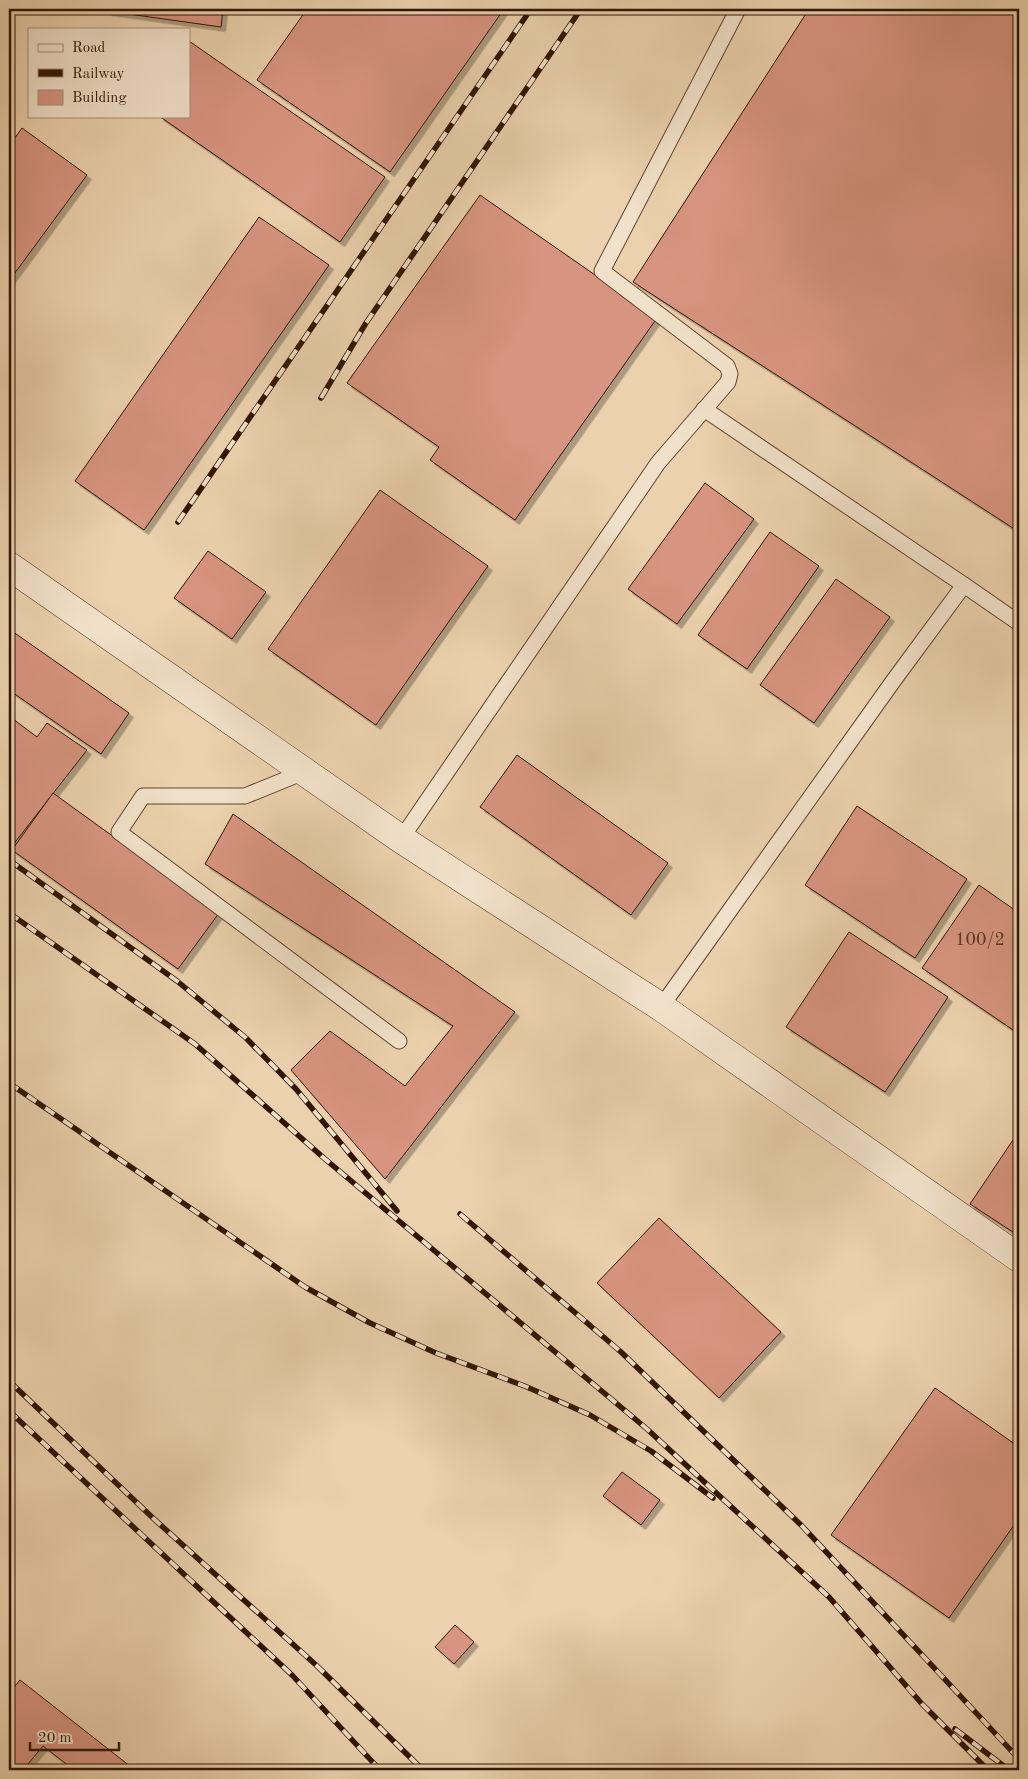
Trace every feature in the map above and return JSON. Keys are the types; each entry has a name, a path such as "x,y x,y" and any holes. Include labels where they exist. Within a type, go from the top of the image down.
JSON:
{"street":[{"path":"9,566 401,839 662,1007 1019,1258"}],"lane":[{"path":"401,839 658,463 728,382 730,374 727,366 602,271 738,9"},
{"path":"704,409 1019,623"},
{"path":"662,1007 894,680 964,585"},
{"path":"304,772 245,796 144,796 120,832 399,1041"}],"building":[{"path":"107,9 223,9 221,27 107,11"},
{"path":"307,9 504,9 390,172 257,80"},
{"path":"809,9 1019,9 1019,532 633,282"},
{"path":"190,42 385,177 340,242 162,118 190,118"},
{"path":"22,128 87,175 9,281 9,146"},
{"path":"480,195 657,318 515,520 430,460 439,447 347,383"},
{"path":"259,217 329,265 144,530 75,481"},
{"path":"705,483 754,519 677,624 628,589"},
{"path":"380,490 488,566 376,725 268,649"},
{"path":"770,532 819,566 747,669 698,635"},
{"path":"208,551 266,592 232,639 174,598"},
{"path":"836,579 890,617 814,723 760,685"},
{"path":"9,629 129,713 101,754 9,690"},
{"path":"9,716 37,737 47,723 87,750 9,850"},
{"path":"517,755 668,863 631,915 480,807"},
{"path":"53,793 219,913 178,969 12,850"},
{"path":"857,806 967,879 915,958 805,885"},
{"path":"233,814 515,1012 385,1179 291,1070 330,1031 405,1086 453,1026 205,864"},
{"path":"979,885 1019,913 1019,1034 922,968"},
{"path":"849,932 948,997 885,1092 786,1027"},
{"path":"1019,1131 1019,1236 970,1204"},
{"path":"659,1218 781,1332 719,1398 597,1283"},
{"path":"935,1388 1019,1447 1019,1518 949,1618 831,1535"},
{"path":"622,1472 660,1500 641,1525 603,1496"},
{"path":"455,1625 474,1642 454,1664 435,1647"},
{"path":"20,1680 135,1770 74,1770 43,1746 23,1770 9,1770 9,1693"}],"railway":[{"path":"178,522 531,9"},
{"path":"321,398 366,323 581,9"},
{"path":"9,860 177,981 246,1038 296,1089 397,1211"},
{"path":"9,913 195,1044 325,1159 647,1429 829,1597 922,1704 988,1770"},
{"path":"9,1083 305,1287 370,1323 436,1353 527,1387 590,1415 651,1451 713,1498"},
{"path":"460,1214 621,1352 801,1525 1019,1759"},
{"path":"9,1381 154,1519 316,1665 423,1770"},
{"path":"9,1411 292,1675 380,1770"},
{"path":"955,1729 1009,1770"}]}
